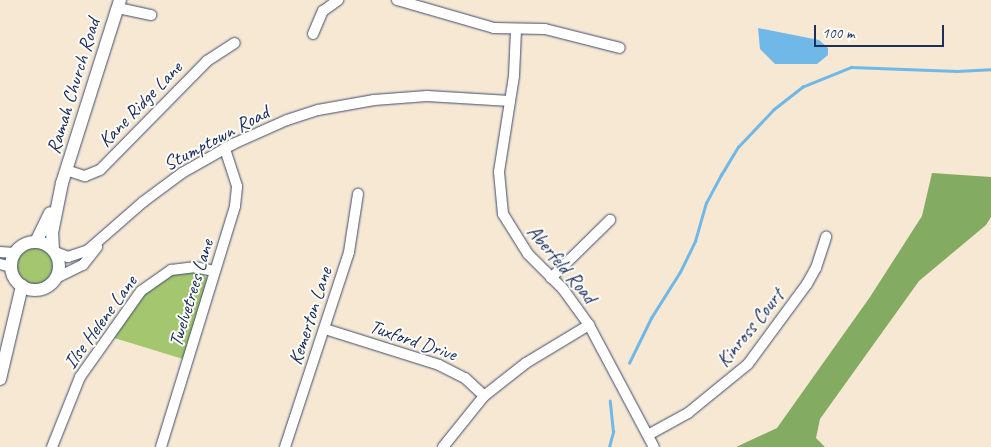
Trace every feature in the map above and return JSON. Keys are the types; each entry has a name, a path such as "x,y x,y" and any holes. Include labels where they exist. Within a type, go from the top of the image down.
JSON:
{"main road":[{"name":"Ramah Church Road","path":"56,278 59,263 54,251 52,234 62,183 119,4"},
{"name":"Ramah Church Road","path":"36,242 62,183"},
{"path":"38,290 22,286 6,265 15,253 26,244 36,242 54,251"},
{"path":"9,349 38,290 56,278"},
{"path":"0,379 9,349 22,286"}],"street":[{"path":"313,34 323,11 338,0"},
{"path":"397,0 494,28 516,30 545,29 620,48"},
{"path":"119,4 151,15"},
{"name":"Aberfeld Road","path":"516,30 510,101 499,172 503,214 528,254 551,278 589,325 654,447"},
{"name":"Kane Ridge Lane","path":"66,170 85,176 100,170 207,60 235,43"},
{"name":"Stumptown Road","path":"54,251 68,257 77,255 105,237 162,187 225,148 287,120 318,110 374,100 427,96 510,101"},
{"name":"Twelvetrees Lane","path":"161,447 237,197 235,177 225,148"},
{"name":"Kemerton Lane","path":"285,447 349,252 358,194"},
{"path":"551,278 610,220"},
{"name":"Kinross Court","path":"648,435 688,413 748,364 807,284 816,268 826,236"},
{"name":"Stumptown Road","path":"56,278 83,264 105,237"},
{"path":"0,252 15,253"},
{"name":"Ilse Helene Lane","path":"52,447 80,377 141,291 171,270 194,267 216,271"},
{"path":"442,447 484,396 526,363 589,325"},
{"name":"Tuxford Drive","path":"325,329 438,365 464,378 484,396"}],"green space":[{"path":"932,173 991,177 991,217 986,225 919,281 820,419 816,438 825,447 736,447 777,428 870,297 922,216"},
{"path":"35,242 44,244 52,249 57,257 59,266 57,275 52,283 44,288 35,290 26,288 18,283 13,275 11,266 13,257 18,249 26,244"},
{"path":"179,271 201,272 208,279 183,359 111,337 147,290 157,280"}],"water":[{"path":"758,28 819,40 828,48 828,55 817,64 775,64 760,49"}],"waterway":[{"path":"629,363 651,318 680,272 695,241 706,203 721,175 738,147 774,109 802,87 851,67 957,71 991,69"},
{"path":"609,447 613,432 610,401"}]}
